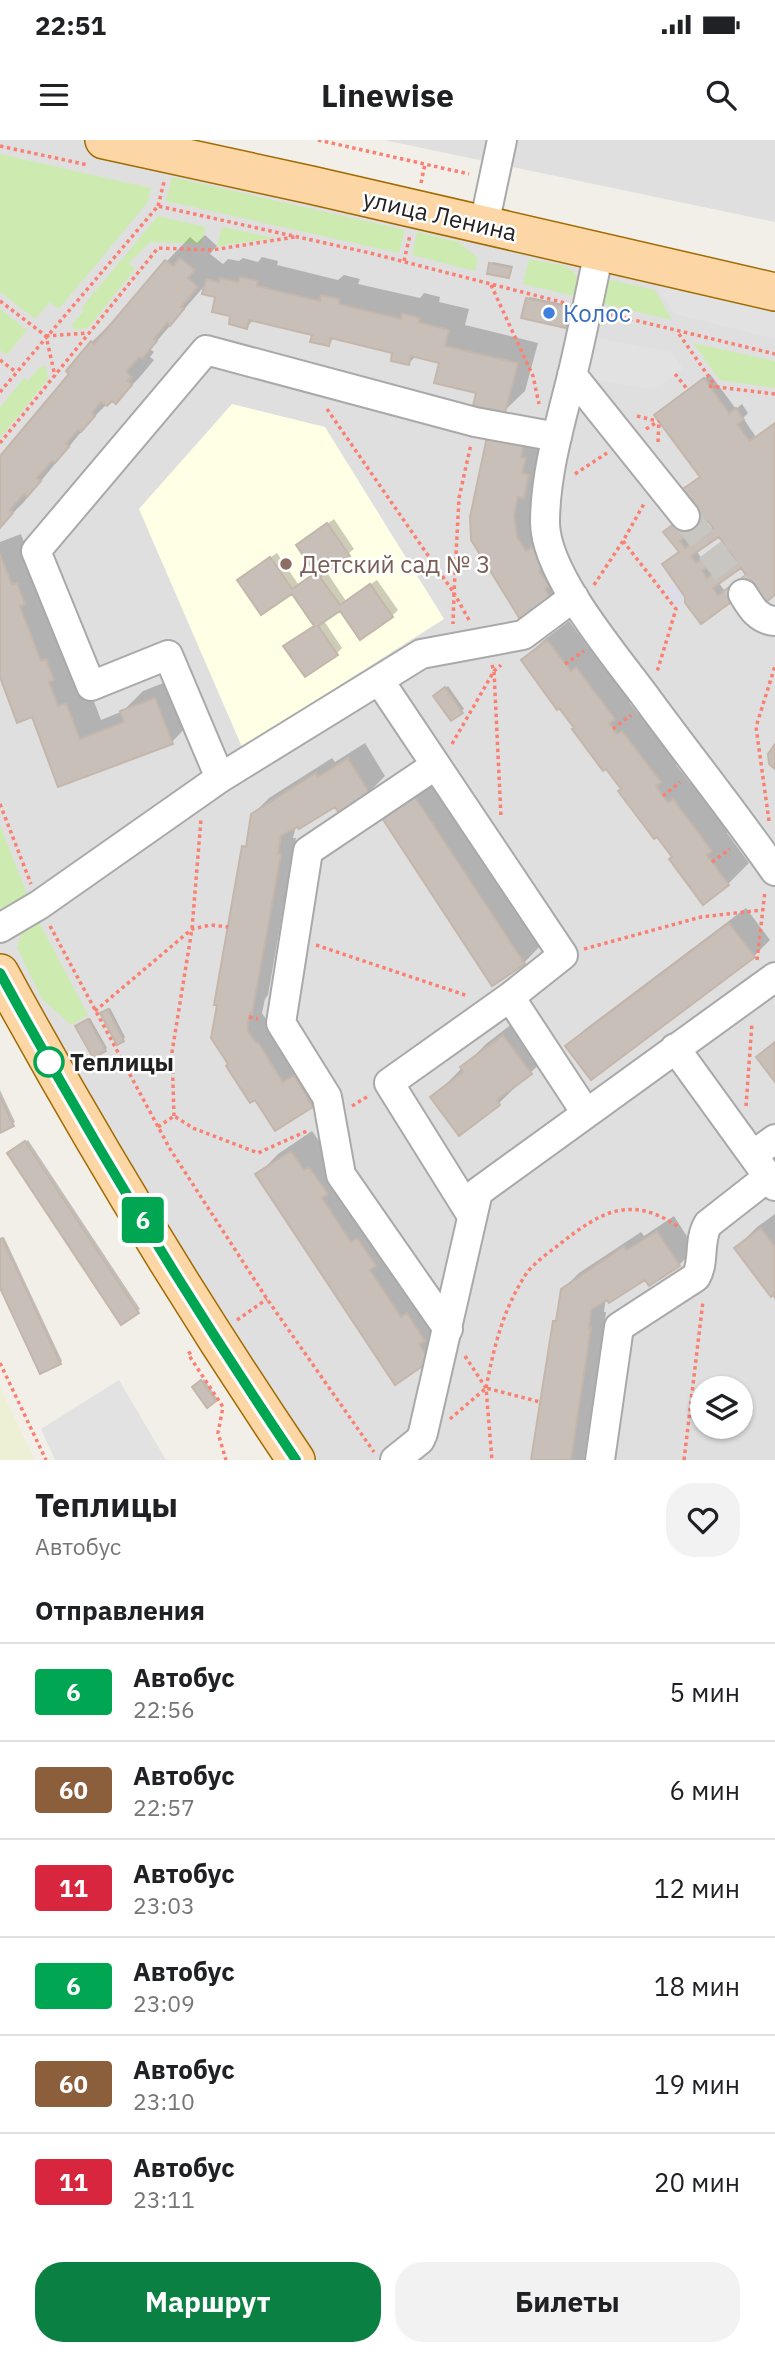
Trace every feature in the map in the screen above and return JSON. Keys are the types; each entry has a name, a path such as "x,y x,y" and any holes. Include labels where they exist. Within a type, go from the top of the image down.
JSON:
{"main road":[{"name":"улица Ленина","path":"115,141 775,292"},
{"path":"0,974 47,1060 179,1279 296,1460"}],"street":[{"path":"484,225 502,140"},
{"path":"599,252 572,375 550,435 545,526 550,547 577,602 772,867"},
{"path":"212,784 168,655 91,686 36,551 206,351 475,422 550,435"},
{"path":"572,375 685,516"},
{"path":"743,594 760,616 775,621"},
{"path":"0,928 40,905 212,784 421,654 523,635 577,602"},
{"path":"379,680 563,955 504,1002 389,1083 472,1216"},
{"path":"436,765 308,851 281,1023 327,1097 341,1175 448,1328"},
{"path":"395,1460 420,1440 478,1192 765,984"},
{"path":"504,1002 586,1113"},
{"path":"600,1460 619,1327 696,1277 701,1265 704,1232 763,1160 675,1048"}],"path":[{"path":"318,140 494,179"},
{"path":"0,392 158,206 370,253"},
{"path":"0,443 158,248 212,250 297,237"},
{"path":"491,285 533,376 550,435"},
{"path":"0,301 46,336 55,376"},
{"path":"678,332 716,387"},
{"path":"46,336 90,333"},
{"path":"0,360 16,372"},
{"path":"675,374 688,390"},
{"path":"304,375 454,593 452,648"},
{"path":"709,386 775,394"},
{"path":"547,493 659,421 657,481 623,541 577,602"},
{"path":"623,541 676,609 649,702"},
{"path":"436,765 494,671 502,664"},
{"path":"763,1160 765,984 762,910 772,867 770,828 756,727 775,666"},
{"path":"174,1116 172,1052 212,784"},
{"path":"0,804 40,905 158,1127 267,1299 379,1460"},
{"path":"563,955 701,918 762,910"},
{"path":"95,1011 192,929 211,925 228,927"},
{"path":"296,939 504,1002"},
{"path":"174,1116 193,1128 258,1153 332,1120 389,1083"},
{"path":"158,1127 174,1116"},
{"path":"492,1460 486,1388 497,1335 526,1274 589,1221 621,1210 641,1209 659,1214 701,1244"},
{"path":"684,1460 704,1298"},
{"path":"448,1328 486,1388 540,1402"},
{"path":"0,1363 46,1460"},
{"path":"420,1440 448,1421 486,1388"}],"shaded area":[{"path":"0,140 104,140 775,292 775,1460 296,1460 0,973"},
{"path":"384,140 775,140 775,222"},
{"path":"639,260 775,292 775,339 675,314"},
{"path":"582,335 671,352 683,369 653,390 572,375"},
{"name":"Детский сад № 3","path":"232,404 325,427 444,619 242,747 139,509"},
{"path":"674,582 684,596 684,603 677,608 664,590"},
{"path":"119,1380 166,1460 55,1460 41,1429"},
{"path":"0,1388 35,1460 0,1460"}],"green space":[{"path":"0,154 151,188 148,202 59,309 50,302 35,319 0,292"},
{"path":"172,177 405,230 399,253 166,201"},
{"path":"158,216 206,227 201,244 150,242 129,263 135,269 88,328 74,330 72,324 83,312 82,307"},
{"path":"222,227 275,238 217,246"},
{"path":"417,232 458,242 478,258 475,271 412,255"},
{"path":"529,259 558,264 573,271 579,286 578,297 523,284"},
{"path":"612,280 655,290 672,320 599,303 606,282"},
{"path":"0,309 27,330 7,355 0,350"},
{"path":"693,343 775,361 775,388 720,380"},
{"path":"46,366 48,379 0,438 0,407 24,378 28,381 39,368"},
{"path":"0,825 29,899 5,910 0,907"},
{"path":"37,918 88,1015 71,1025 42,999 17,948 22,930"}],"building":[{"path":"180,258 195,270 188,278 198,287 181,307 184,309 170,326 167,323 142,359 139,357 126,372 132,377 128,381 132,385 116,404 112,401 107,406 101,402 92,413 95,416 66,444 69,447 55,463 52,461 37,478 41,481 27,497 24,494 10,510 13,513 0,528 0,456 69,374 66,371 91,341 94,344 165,260 173,266"},
{"path":"489,263 511,268 509,278 487,274"},
{"path":"240,277 258,281 257,286 320,301 321,295 340,299 339,304 401,319 402,313 420,318 419,322 449,330 445,346 518,363 505,413 473,406 476,393 434,383 439,363 411,356 409,365 391,361 392,353 331,338 329,346 310,342 312,335 249,320 247,329 229,324 230,316 212,312 215,297 202,294 206,279 219,282 220,278 238,282"},
{"path":"526,298 571,308 566,328 521,318"},
{"path":"704,378 729,413 736,408 744,420 737,424 750,441 775,423 775,595 761,606 749,589 701,624 662,564 679,552 663,532 693,510 680,491 700,477 654,415","holes":["708,521 713,528 685,548 680,541","719,537 724,544 696,563 691,556","730,552 735,559 707,578 702,571","741,568 746,575 718,595 713,588"]},
{"path":"487,437 524,445 521,457 526,458 522,473 529,475 524,498 518,497 514,515 517,537 526,551 532,547 545,567 539,571 549,586 545,589 551,599 520,619 471,540 470,517"},
{"path":"327,523 350,556 320,577 340,605 370,584 393,617 360,640 340,611 318,626 338,655 305,677 283,646 314,626 292,594 261,615 237,580 270,557 292,589 315,573 296,545"},
{"path":"0,554 12,585 17,583 25,604 20,606 41,661 46,659 54,680 49,682 58,706 66,703 80,739 124,722 120,711 155,698 173,744 58,787 32,717 17,723 0,677"},
{"path":"547,640 571,671 576,667 615,719 609,723 617,734 622,731 661,782 656,786 668,803 673,799 712,851 707,855 729,885 703,905 669,859 672,857 657,837 654,839 618,791 621,789 606,769 603,771 572,729 574,728 559,708 557,710 521,660"},
{"path":"445,687 463,713 451,721 433,696"},
{"path":"775,744 775,769 769,764 768,754"},
{"path":"348,758 370,794 339,813 335,807 299,829 297,827 281,836 278,854 281,854 247,1030 256,1043 258,1042 283,1082 294,1075 313,1107 275,1131 255,1100 250,1103 211,1038 217,1005 214,1005 242,846 246,847 251,814 316,773 318,777"},
{"path":"413,794 525,964 492,986 380,815"},
{"path":"729,923 755,957 591,1080 565,1046"},
{"path":"108,1009 124,1041 117,1045 100,1013"},
{"path":"88,1019 106,1051 93,1058 75,1026"},
{"path":"503,1035 532,1074 497,1100 500,1105 459,1136 430,1097 463,1072 460,1067"},
{"path":"775,1042 775,1082 756,1057"},
{"path":"0,1097 14,1126 0,1133"},
{"path":"25,1141 139,1313 121,1325 7,1153"},
{"path":"291,1151 304,1170 309,1167 328,1194 322,1198 351,1242 357,1238 376,1266 370,1270 401,1317 407,1313 425,1341 419,1344 430,1361 395,1385 255,1174"},
{"path":"761,1228 775,1247 775,1298 773,1295 771,1297 734,1248"},
{"path":"657,1231 680,1266 649,1286 645,1280 609,1303 607,1300 591,1310 591,1328 571,1460 531,1460 553,1321 556,1321 561,1289 624,1246 627,1250"},
{"path":"2,1238 61,1364 40,1374 0,1288"},
{"path":"201,1380 216,1401 207,1408 192,1387"}],"tunnel":[{"path":"685,516 743,594"}],"bus line":[{"name":"6","path":"0,973 47,1060 179,1279 296,1460"}],"place":[{"name":"Колос","path":"549,313"},
{"name":"Детский сад № 3","path":"286,564"},
{"name":"Теплицы","path":"49,1062"}]}
